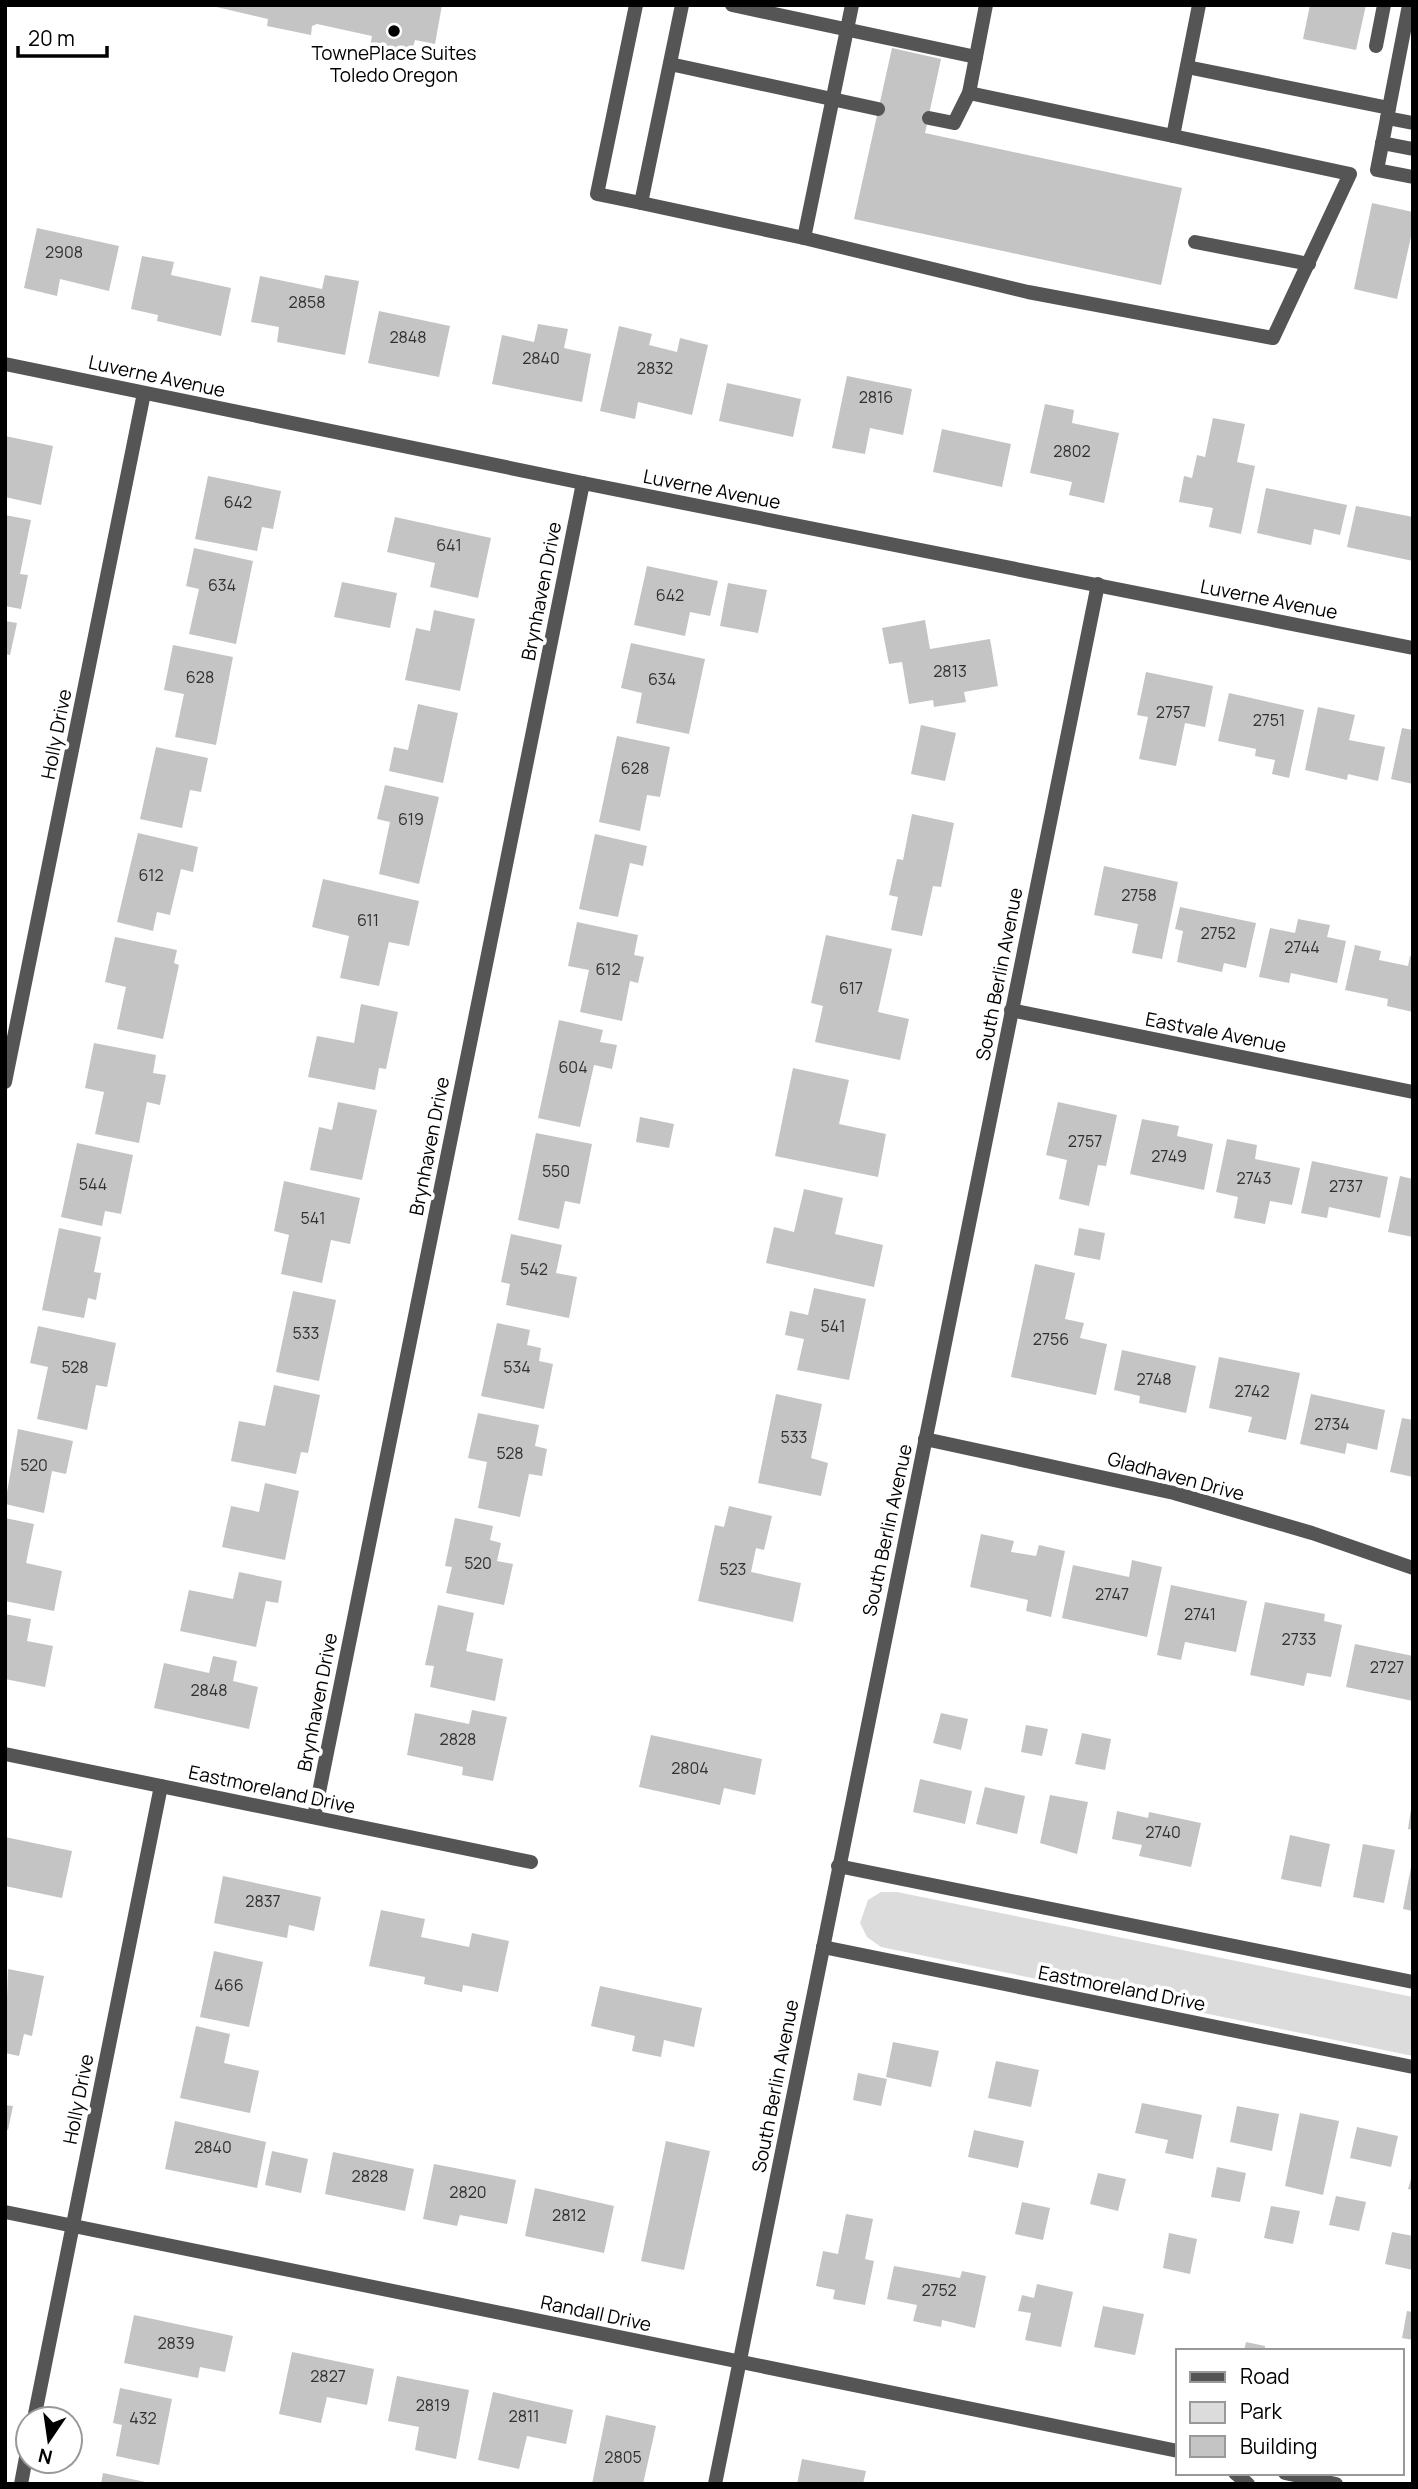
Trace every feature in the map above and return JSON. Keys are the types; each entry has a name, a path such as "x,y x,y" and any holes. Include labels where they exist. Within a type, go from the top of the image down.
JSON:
{"street":[{"path":"636,5 597,194 804,238 1028,292 1273,338 1350,174 969,93"},
{"path":"641,203 682,5"},
{"path":"732,5 976,57"},
{"path":"804,238 852,5"},
{"path":"929,118 954,123 969,93 986,5"},
{"path":"1173,136 1199,5"},
{"path":"1376,46 1384,5"},
{"path":"1409,5 1408,33 1377,170 1413,177"},
{"path":"670,64 878,108"},
{"path":"1187,67 1388,113 1413,123"},
{"path":"1382,143 1413,149"},
{"path":"1195,242 1308,264"},
{"name":"Luverne Avenue","path":"5,364 583,483 1413,648"},
{"name":"Holly Drive","path":"5,1082 144,393"},
{"name":"Brynhaven Drive","path":"314,1817 583,483"},
{"name":"South Berlin Avenue","path":"715,2484 1098,584"},
{"name":"Eastvale Avenue","path":"1011,1010 1413,1092"},
{"name":"Gladhaven Drive","path":"925,1439 1143,1484 1312,1533 1413,1568"},
{"name":"Eastmoreland Drive","path":"5,1754 531,1862"},
{"name":"Holly Drive","path":"37,2405 161,1786"},
{"path":"838,1866 1413,1982"},
{"name":"Eastmoreland Drive","path":"823,1947 1413,2067"},
{"name":"Randall Drive","path":"5,2212 1176,2451"},
{"path":"1294,2475 1336,2484"}],"green space":[{"path":"881,1892 897,1892 1413,1997 1413,2056 881,1947 867,1937 860,1923 868,1900"}],"building":[{"name":"TownePlace Suites Toledo Oregon","path":"208,5 442,5 435,44 415,40 411,54 370,46 372,36 317,24 312,26 311,35 267,26 268,19"},
{"path":"1310,5 1366,5 1356,50 1303,39"},
{"path":"892,48 941,59 925,133 1182,188 1161,285 854,219"},
{"path":"1372,203 1413,212 1413,228 1397,299 1354,289"},
{"path":"37,228 119,246 109,291 60,279 57,296 24,288"},
{"path":"142,256 174,262 171,275 231,288 221,336 157,321 158,315 131,309"},
{"path":"325,275 359,281 345,355 277,342 279,327 251,322 260,276 322,289"},
{"path":"379,311 450,326 439,377 368,363"},
{"path":"538,324 568,329 564,348 591,354 582,402 492,384 502,335 534,342"},
{"path":"619,326 652,334 649,345 677,352 680,338 708,345 692,415 638,402 635,419 600,411"},
{"path":"847,376 912,389 903,435 870,428 865,454 832,448"},
{"path":"727,383 801,399 793,437 719,421"},
{"path":"1045,404 1074,410 1072,423 1119,433 1104,503 1069,495 1072,482 1030,473"},
{"path":"1213,418 1245,424 1237,462 1255,466 1241,534 1209,527 1213,508 1179,502 1184,476 1192,478 1197,455 1205,457"},
{"path":"942,429 1011,444 1002,487 933,472"},
{"path":"5,436 53,446 41,505 5,497"},
{"path":"208,476 281,491 273,529 262,527 257,551 195,539"},
{"path":"1266,488 1347,505 1340,535 1314,529 1311,545 1257,533"},
{"path":"1356,506 1413,517 1413,561 1347,547"},
{"path":"5,515 31,520 20,574 28,575 21,609 5,606"},
{"path":"395,517 491,538 478,598 430,587 435,563 387,552"},
{"path":"194,548 253,561 236,644 189,634 199,589 186,586"},
{"path":"647,566 718,581 710,616 690,612 685,636 634,625"},
{"path":"342,582 397,593 390,628 334,617"},
{"path":"728,583 767,590 758,633 720,626"},
{"path":"434,610 475,619 460,691 405,680 416,628 430,631"},
{"path":"925,620 930,649 990,639 998,686 964,692 966,702 934,707 933,700 909,704 902,662 889,664 882,628"},
{"path":"5,621 17,623 10,655 5,654"},
{"path":"631,643 705,659 689,734 636,723 642,693 621,688"},
{"path":"173,645 233,657 216,745 175,737 184,694 164,690"},
{"path":"1146,672 1213,686 1205,727 1185,723 1176,766 1139,759 1148,717 1137,715"},
{"path":"1229,693 1304,710 1289,778 1272,774 1275,760 1255,756 1256,749 1218,741"},
{"path":"418,704 458,713 443,783 389,771 394,747 408,750"},
{"path":"1318,707 1355,715 1349,740 1385,747 1378,781 1348,774 1347,780 1305,770"},
{"path":"921,725 956,733 945,781 911,774"},
{"path":"1402,728 1413,730 1413,784 1391,779"},
{"path":"617,736 670,747 660,797 647,795 640,831 599,822"},
{"path":"156,747 208,758 201,792 190,790 182,828 140,819"},
{"path":"385,785 439,797 419,884 379,874 390,822 377,819"},
{"path":"912,814 954,823 941,887 933,886 922,936 891,930 898,897 889,895 897,859 903,860"},
{"path":"138,833 198,847 193,872 181,869 170,915 157,912 153,931 117,922"},
{"path":"595,834 647,846 643,866 630,863 618,917 579,909"},
{"path":"1104,866 1178,882 1162,959 1132,953 1138,924 1094,915"},
{"path":"323,879 419,901 409,946 389,942 379,986 340,978 349,936 312,927"},
{"path":"1180,907 1256,923 1246,968 1224,963 1222,972 1177,962 1183,931 1175,929"},
{"path":"1298,919 1330,925 1327,937 1346,941 1337,983 1291,973 1289,983 1259,977 1270,928 1295,933"},
{"path":"577,922 638,935 634,955 644,957 638,983 630,981 622,1021 580,1012 589,970 568,966"},
{"path":"826,935 892,949 878,1012 909,1019 900,1060 815,1042 823,1006 811,1003"},
{"path":"115,937 177,950 174,963 179,965 163,1039 117,1029 126,987 105,982"},
{"path":"1355,945 1381,951 1379,960 1408,966 1410,956 1413,957 1413,1012 1387,1006 1388,999 1345,990"},
{"path":"361,1004 398,1012 386,1069 379,1068 375,1090 308,1077 317,1036 354,1043"},
{"path":"559,1020 603,1030 600,1042 617,1045 612,1069 594,1065 580,1127 538,1118"},
{"path":"94,1043 156,1055 153,1073 166,1075 160,1105 147,1102 139,1143 95,1134 104,1092 85,1088"},
{"path":"793,1068 849,1080 839,1124 886,1134 878,1177 775,1156"},
{"path":"338,1102 377,1110 362,1180 310,1170 319,1127 332,1130"},
{"path":"1058,1102 1117,1115 1106,1166 1098,1165 1089,1206 1059,1199 1067,1160 1046,1155"},
{"path":"640,1117 674,1124 669,1148 636,1142"},
{"path":"1142,1119 1179,1126 1177,1136 1213,1144 1204,1190 1130,1174"},
{"path":"536,1133 592,1144 580,1204 565,1201 559,1229 518,1220"},
{"path":"1227,1139 1257,1145 1255,1159 1300,1168 1292,1205 1270,1201 1265,1224 1234,1218 1238,1197 1216,1192"},
{"path":"77,1143 133,1155 121,1214 105,1211 102,1226 61,1217"},
{"path":"1312,1161 1388,1177 1380,1218 1329,1207 1327,1218 1301,1213"},
{"path":"1400,1176 1413,1179 1413,1237 1388,1232"},
{"path":"284,1181 360,1198 350,1244 331,1240 322,1283 281,1274 289,1235 274,1231"},
{"path":"804,1189 843,1198 835,1234 883,1245 874,1287 766,1263 774,1227 794,1232"},
{"path":"59,1228 101,1237 94,1272 101,1273 96,1300 88,1298 84,1318 42,1310"},
{"path":"1079,1228 1105,1233 1100,1260 1074,1255"},
{"path":"511,1234 562,1245 556,1273 577,1277 569,1318 506,1305 510,1284 501,1282"},
{"path":"1035,1264 1075,1273 1065,1319 1084,1323 1080,1338 1107,1344 1096,1395 1011,1377"},
{"path":"814,1288 866,1299 849,1380 797,1370 804,1339 785,1335 790,1311 808,1315"},
{"path":"293,1291 336,1300 319,1381 276,1372"},
{"path":"497,1323 530,1330 527,1345 541,1348 539,1361 553,1364 544,1409 481,1396"},
{"path":"38,1326 116,1343 107,1387 96,1385 87,1430 37,1419 48,1367 30,1363"},
{"path":"1122,1350 1196,1366 1186,1413 1139,1403 1140,1396 1114,1390"},
{"path":"1219,1357 1300,1373 1286,1440 1248,1432 1252,1417 1209,1408"},
{"path":"274,1385 320,1395 308,1453 301,1452 296,1474 231,1461 239,1421 265,1426"},
{"path":"776,1394 822,1404 811,1458 828,1463 821,1496 758,1483"},
{"path":"1311,1394 1385,1410 1377,1450 1347,1443 1345,1454 1300,1444"},
{"path":"478,1413 539,1425 535,1446 547,1449 542,1476 529,1474 520,1517 478,1508 487,1462 468,1458"},
{"path":"1402,1418 1413,1420 1413,1477 1390,1472"},
{"path":"18,1429 73,1441 66,1474 52,1471 44,1513 5,1504"},
{"path":"265,1483 299,1491 285,1560 222,1547 231,1506 259,1512"},
{"path":"729,1506 772,1516 764,1550 756,1548 751,1572 801,1583 793,1622 698,1601 715,1525 724,1527"},
{"path":"5,1518 34,1524 26,1563 62,1571 54,1611 5,1601"},
{"path":"455,1518 493,1526 490,1540 501,1543 497,1561 513,1564 504,1605 446,1593 452,1567 445,1566"},
{"path":"981,1534 1014,1541 1011,1552 1036,1556 1039,1545 1065,1551 1051,1617 1026,1611 1028,1600 970,1587"},
{"path":"1132,1560 1162,1567 1147,1637 1062,1618 1073,1565 1129,1577"},
{"path":"239,1572 282,1581 278,1603 266,1601 256,1647 180,1631 189,1590 233,1599"},
{"path":"1171,1585 1247,1601 1236,1652 1185,1642 1181,1660 1157,1655"},
{"path":"1265,1602 1325,1614 1324,1621 1342,1625 1331,1677 1307,1673 1304,1686 1250,1675"},
{"path":"438,1605 474,1613 466,1651 503,1659 495,1701 430,1687 434,1666 425,1665"},
{"path":"5,1614 31,1619 27,1641 53,1646 45,1687 5,1679"},
{"path":"1355,1644 1413,1656 1413,1701 1346,1687"},
{"path":"213,1656 237,1661 233,1681 258,1687 249,1729 154,1708 164,1663 209,1673"},
{"path":"472,1710 507,1717 493,1781 462,1775 463,1767 407,1755 415,1713 469,1724"},
{"path":"941,1713 968,1719 961,1750 933,1743"},
{"path":"1026,1725 1048,1729 1042,1756 1021,1752"},
{"path":"1082,1733 1111,1739 1105,1770 1075,1764"},
{"path":"651,1735 762,1759 755,1795 724,1788 720,1805 639,1787"},
{"path":"920,1779 972,1791 965,1824 913,1812"},
{"path":"985,1787 1025,1796 1017,1834 976,1824"},
{"path":"1050,1795 1088,1802 1077,1854 1040,1843"},
{"path":"1413,1809 1413,1830 1408,1829"},
{"path":"1117,1811 1148,1818 1149,1812 1201,1823 1191,1867 1139,1856 1142,1845 1112,1839"},
{"path":"1290,1835 1330,1844 1321,1887 1281,1879"},
{"path":"5,1837 72,1851 62,1898 5,1886"},
{"path":"1363,1844 1395,1850 1384,1903 1353,1897"},
{"path":"1413,1867 1413,1911 1403,1909"},
{"path":"223,1876 321,1897 314,1931 289,1925 287,1938 214,1923"},
{"path":"381,1910 425,1919 421,1937 469,1947 472,1933 509,1941 498,1992 463,1985 462,1992 424,1984 425,1977 369,1966"},
{"path":"214,1951 263,1962 249,2027 200,2017"},
{"path":"8,1969 44,1976 32,2036 24,2034 19,2056 5,2053"},
{"path":"600,1986 702,2008 694,2047 664,2040 661,2057 632,2051 635,2036 591,2026"},
{"path":"196,2026 230,2034 224,2063 259,2071 250,2113 180,2098"},
{"path":"893,2042 939,2051 931,2087 886,2077"},
{"path":"996,2061 1039,2070 1031,2107 988,2098"},
{"path":"858,2073 887,2079 881,2106 853,2100"},
{"path":"1142,2103 1202,2115 1193,2159 1165,2153 1168,2140 1135,2133"},
{"path":"5,2105 13,2106 8,2130 5,2129"},
{"path":"1237,2106 1279,2114 1272,2151 1230,2142"},
{"path":"1300,2113 1339,2121 1323,2195 1285,2186"},
{"path":"175,2121 266,2142 257,2188 165,2169"},
{"path":"1357,2127 1398,2136 1391,2167 1350,2158"},
{"path":"974,2130 1024,2141 1018,2168 968,2157"},
{"path":"666,2141 710,2151 684,2270 641,2261"},
{"path":"272,2151 308,2159 301,2193 265,2185"},
{"path":"333,2152 414,2169 405,2211 325,2194"},
{"path":"434,2164 516,2180 507,2224 460,2215 457,2226 423,2219"},
{"path":"1217,2167 1246,2173 1240,2202 1211,2197"},
{"path":"1413,2172 1413,2190 1408,2189"},
{"path":"1098,2173 1126,2179 1118,2211 1090,2204"},
{"path":"535,2188 614,2206 604,2253 525,2236"},
{"path":"1336,2196 1366,2202 1359,2231 1329,2225"},
{"path":"1022,2202 1050,2208 1043,2240 1015,2234"},
{"path":"1271,2206 1300,2211 1293,2244 1264,2238"},
{"path":"846,2214 873,2219 865,2259 874,2261 865,2305 833,2299 835,2290 816,2286 823,2251 838,2254"},
{"path":"1392,2232 1413,2236 1413,2270 1385,2264"},
{"path":"1169,2233 1197,2239 1190,2274 1163,2268"},
{"path":"894,2266 960,2278 962,2271 986,2276 975,2328 942,2320 941,2327 913,2321 917,2305 887,2299"},
{"path":"1037,2284 1073,2292 1061,2347 1025,2340 1031,2313 1018,2311 1022,2295 1034,2298"},
{"path":"1103,2306 1144,2314 1135,2355 1094,2347"},
{"path":"1407,2311 1413,2312 1413,2340 1402,2338"},
{"path":"134,2315 233,2336 225,2372 200,2367 198,2378 124,2363"},
{"path":"1246,2342 1265,2346 1265,2349 1244,2349"},
{"path":"292,2352 374,2369 367,2405 327,2397 321,2423 279,2414"},
{"path":"397,2376 469,2390 456,2459 415,2450 419,2427 388,2421"},
{"path":"120,2388 172,2399 159,2465 116,2456 122,2425 113,2423"},
{"path":"493,2392 573,2410 566,2444 527,2436 519,2469 478,2460"},
{"path":"606,2415 656,2426 643,2484 592,2484"},
{"path":"802,2459 866,2471 863,2484 797,2484"},
{"path":"103,2473 150,2483 150,2484 101,2484"}],"place":[{"name":"TownePlace Suites Toledo Oregon","path":"394,31"}]}
